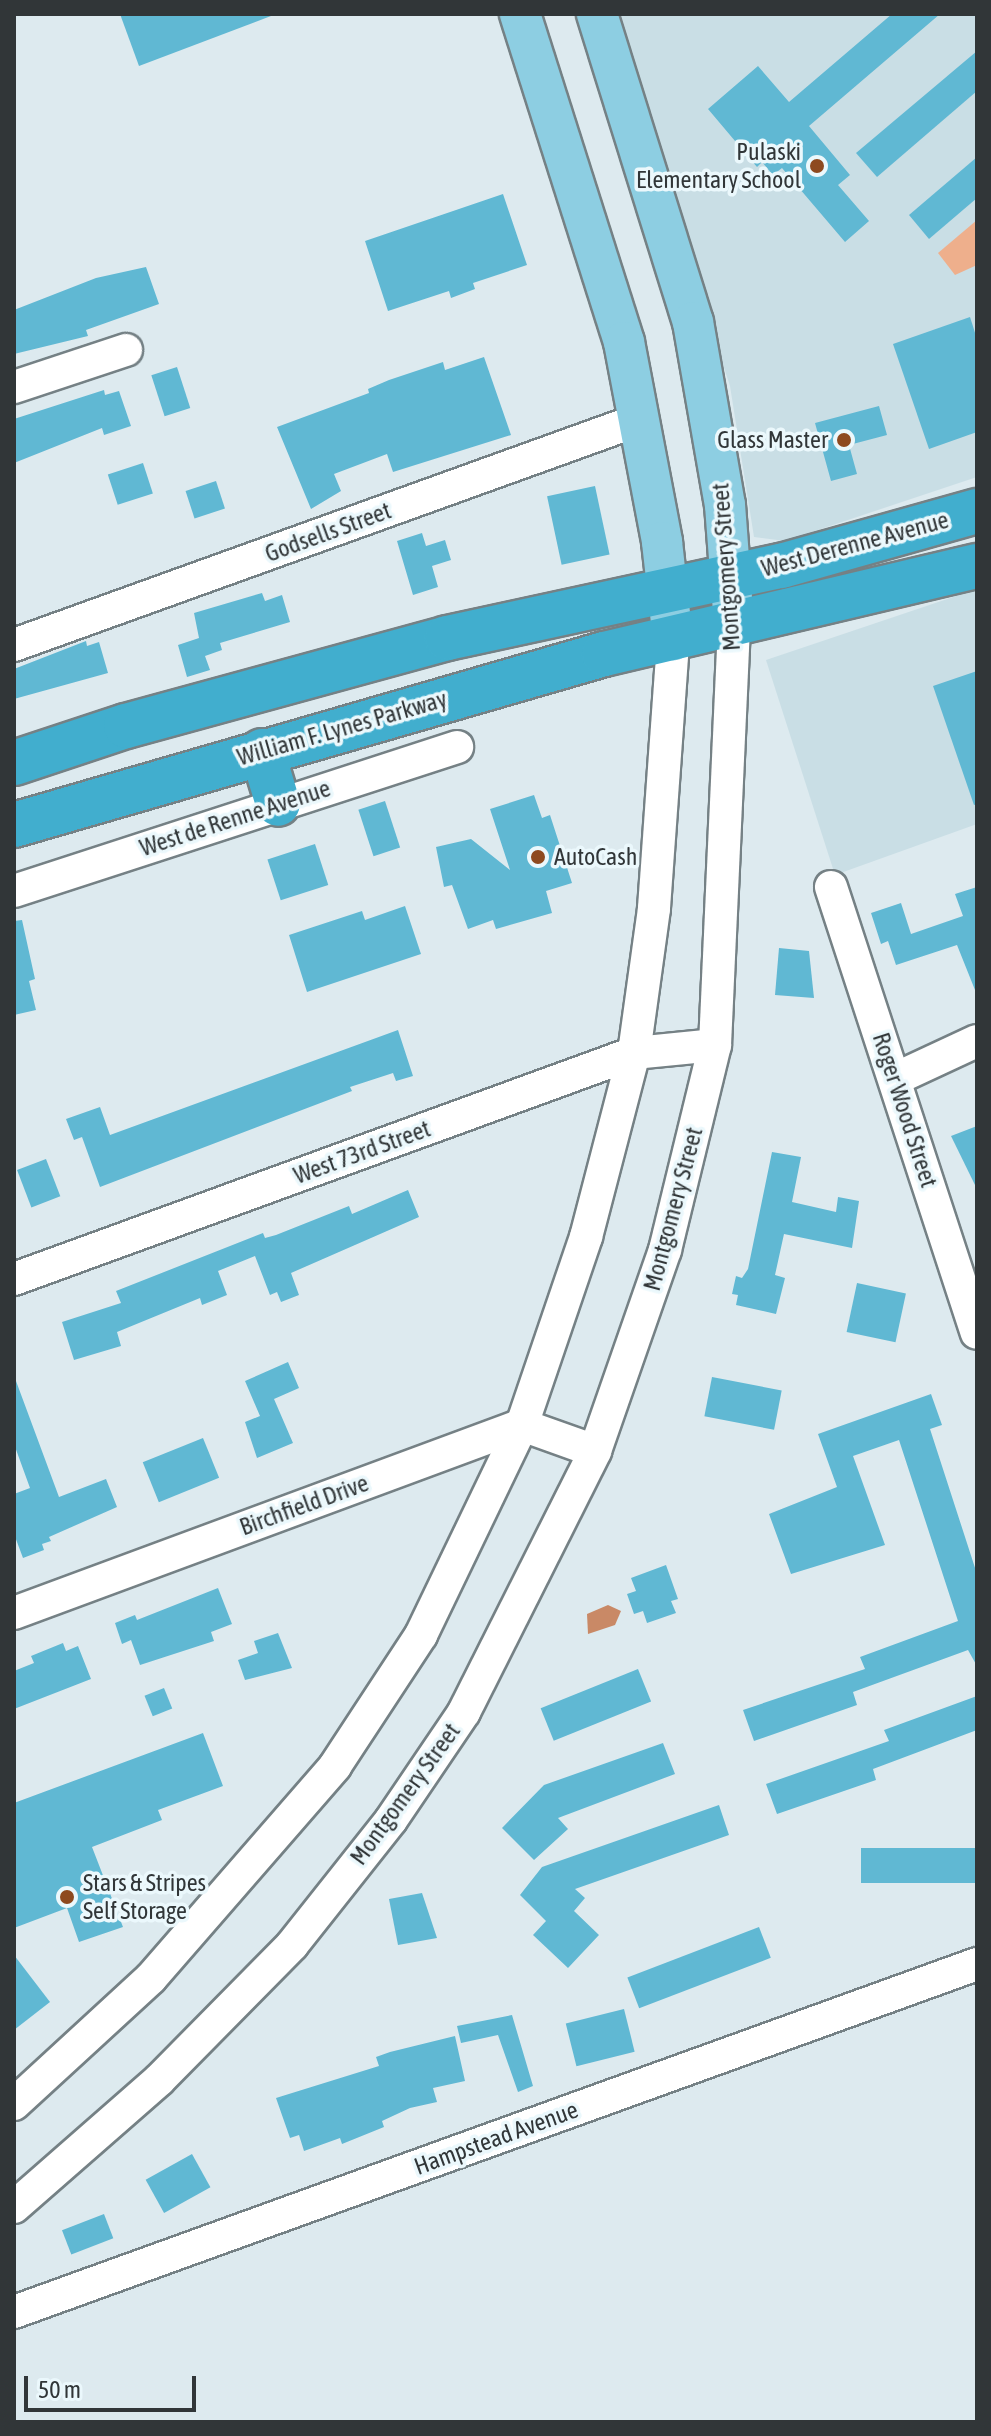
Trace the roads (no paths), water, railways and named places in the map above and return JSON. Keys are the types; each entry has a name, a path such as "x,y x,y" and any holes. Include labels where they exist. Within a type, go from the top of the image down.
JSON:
{"highway":[{"name":"West Derenne Avenue","path":"732,576 977,511"},
{"name":"West Derenne Avenue","path":"734,624 977,566"},
{"path":"14,763 126,726 447,638 732,576"},
{"path":"673,640 734,624"},
{"name":"William F. Lynes Parkway","path":"14,825 604,654 673,640"},
{"path":"262,751 278,804"}],"main road":[{"path":"520,14 624,342 641,419 673,640"},
{"name":"Montgomery Street","path":"597,14 693,322 732,576 734,624"}],"street":[{"path":"14,387 126,350"},
{"name":"Godsells Street","path":"14,645 641,419"},
{"name":"Montgomery Street","path":"14,2207 159,2080 281,1956 391,1820 464,1712 595,1451 665,1250 715,1045 734,624"},
{"path":"14,2104 151,1978 335,1766 421,1635 522,1425 586,1237 634,1053 654,908 673,640"},
{"name":"West de Renne Avenue","path":"14,891 457,747"},
{"name":"Roger Wood Street","path":"831,887 977,1333"},
{"path":"895,1079 977,1041"},
{"name":"West 73rd Street","path":"14,1279 634,1053 715,1045"},
{"path":"522,1425 595,1451"},
{"name":"Birchfield Drive","path":"14,1613 522,1425"},
{"name":"Hampstead Avenue","path":"14,2312 977,1964"}],"place":[{"name":"Pulaski Elementary School","path":"817,166"},
{"name":"Glass Master","path":"844,440"},
{"name":"AutoCash","path":"538,857"},
{"name":"Stars & Stripes Self Storage","path":"67,1897"}]}
